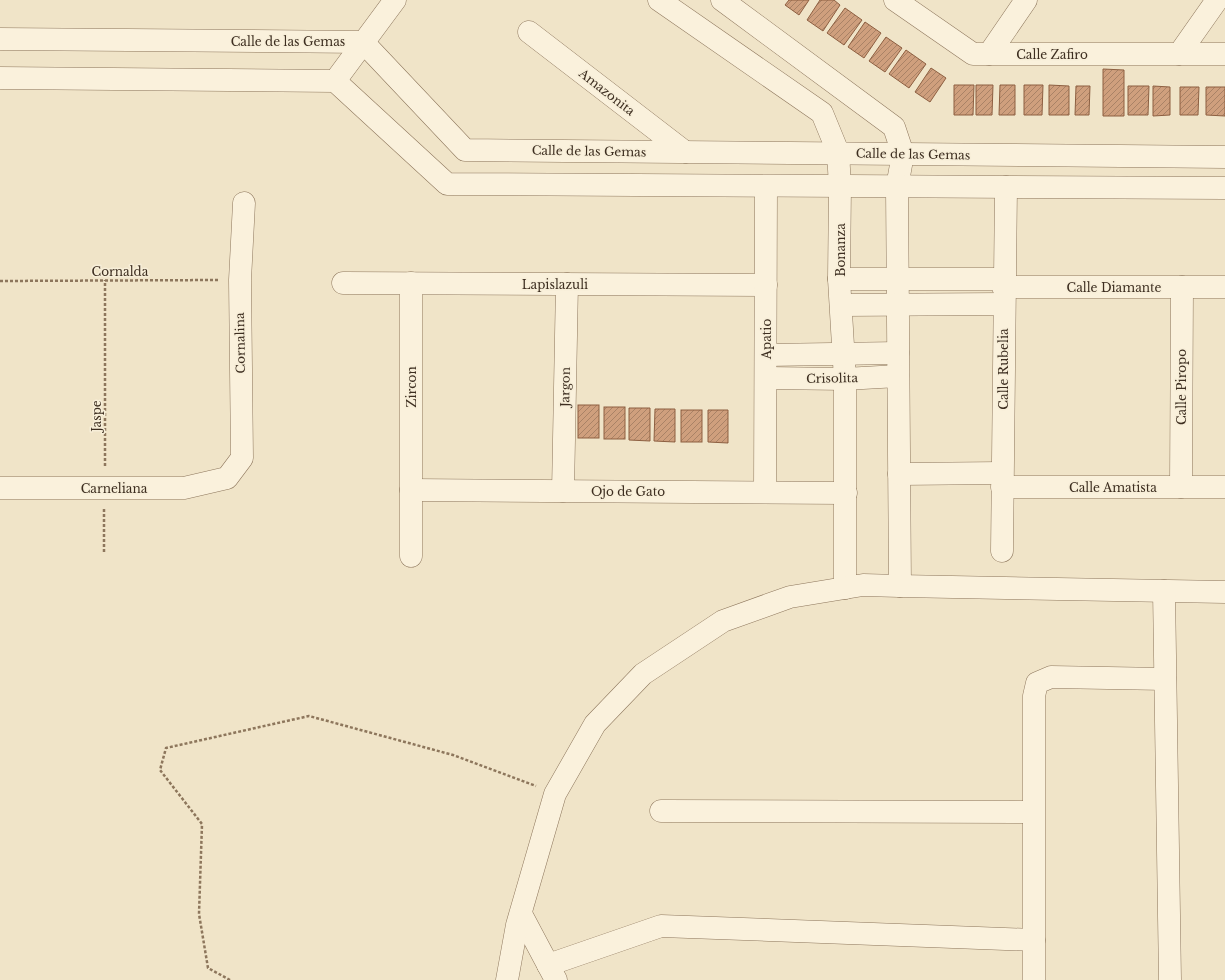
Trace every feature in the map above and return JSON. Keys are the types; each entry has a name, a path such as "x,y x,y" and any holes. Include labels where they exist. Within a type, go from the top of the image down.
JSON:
{"street":[{"path":"335,81 395,0"},
{"name":"Bonanza","path":"659,0 822,113 838,152 840,186 839,279 846,379 846,588"},
{"path":"722,0 894,128 903,154 897,187 900,586"},
{"name":"Calle Zafiro","path":"895,0 974,54 1225,54"},
{"path":"989,54 1026,0"},
{"path":"1179,54 1217,0"},
{"name":"Amazonita","path":"529,32 684,152"},
{"name":"Calle de las Gemas","path":"0,39 363,42 465,150 838,152 1225,157"},
{"path":"0,78 335,81 448,184 1225,188"},
{"name":"Apatio","path":"766,186 766,492"},
{"name":"Calle Rubelia","path":"1002,551 1006,187"},
{"name":"Cornalina","path":"227,478 242,458 240,280 244,203"},
{"name":"Calle Diamante","path":"839,279 897,279 1004,290"},
{"name":"Lapislazuli","path":"343,283 766,285"},
{"name":"Zircon","path":"411,283 411,556"},
{"name":"Jargon","path":"563,491 567,284"},
{"name":"Calle Piropo","path":"1181,487 1182,287"},
{"name":"Calle Diamante","path":"841,305 897,304 1004,290 1225,287"},
{"name":"Crisolita","path":"766,355 898,353"},
{"name":"Crisolita","path":"766,378 846,379 898,376"},
{"name":"Calle Amatista","path":"899,474 1002,480 1181,487 1225,487"},
{"name":"Carneliana","path":"0,488 184,488 227,478"},
{"name":"Ojo de Gato","path":"411,490 846,493"},
{"path":"507,980 521,914 555,794 595,724 643,674 723,621 790,597 863,585 1225,592"},
{"path":"1164,591 1170,980"},
{"path":"1034,980 1034,696 1037,683 1051,677 1165,678"},
{"path":"661,811 1033,812"},
{"path":"521,914 552,973 661,926 1034,940"}],"path":[{"name":"Jaspe","path":"104,552 105,280"},
{"name":"Cornalda","path":"0,281 240,280"},
{"path":"230,980 208,968 199,914 202,824 160,770 166,748 309,716 453,755 555,794"}],"building":[{"path":"789,0 809,0 799,15 785,5"},
{"path":"820,0 834,0 840,5 823,31 807,20"},
{"path":"845,8 862,20 844,45 827,33"},
{"path":"865,22 881,33 864,58 848,47"},
{"path":"886,37 902,48 885,72 869,61"},
{"path":"906,50 926,64 909,88 889,74"},
{"path":"931,68 946,78 930,102 915,92"},
{"path":"1103,69 1124,70 1124,116 1103,116"},
{"path":"954,85 974,85 973,115 954,115"},
{"path":"976,85 993,85 992,115 976,115"},
{"path":"1000,85 1015,85 1015,115 999,115"},
{"path":"1024,85 1043,85 1042,115 1024,115"},
{"path":"1049,85 1069,86 1069,115 1049,115"},
{"path":"1076,86 1090,86 1089,115 1075,115"},
{"path":"1128,86 1149,86 1148,115 1128,115"},
{"path":"1153,86 1170,87 1170,115 1153,116"},
{"path":"1180,87 1199,87 1198,115 1180,115"},
{"path":"1206,87 1225,87 1225,116 1206,115"},
{"path":"578,405 599,405 599,438 578,438"},
{"path":"604,407 625,407 625,439 604,439"},
{"path":"629,408 650,408 650,441 629,440"},
{"path":"655,409 675,409 675,442 654,441"},
{"path":"681,410 702,410 702,442 681,442"},
{"path":"708,410 728,410 728,443 708,442"}]}
